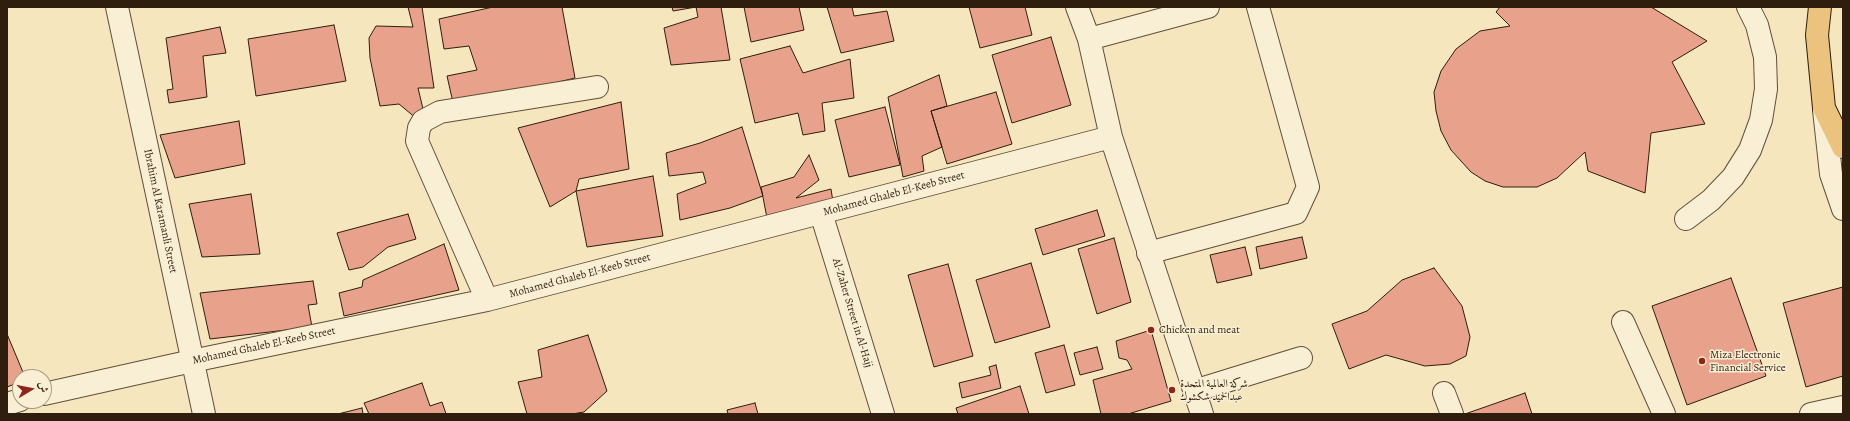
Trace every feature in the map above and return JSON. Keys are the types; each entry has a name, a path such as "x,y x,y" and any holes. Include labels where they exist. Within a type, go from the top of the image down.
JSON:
{"main road":[{"path":"1820,7 1817,35 1824,108 1843,147"}],"street":[{"name":"Ibrahim Al Karamanli Street","path":"117,7 204,414"},
{"path":"1077,7 1089,39 1111,137 1202,414"},
{"path":"1089,39 1208,7"},
{"path":"1148,253 1296,213 1308,187 1258,7"},
{"path":"1686,219 1711,200 1733,177 1750,150 1761,120 1766,88 1765,57 1757,25 1748,7"},
{"path":"487,300 417,142 419,128 423,121 440,112 597,88"},
{"path":"1824,108 1831,174 1843,209"},
{"name":"Mohamed Ghaleb El-Keeb Street","path":"52,392 192,360 487,300 1111,137"},
{"name":"Al-Zaher Street in Al-Hajj","path":"821,213 883,414"},
{"path":"1623,322 1664,414"},
{"path":"1194,392 1302,358"},
{"path":"1444,393 1452,414"},
{"path":"1812,414 1843,407"}],"building":[{"path":"408,7 422,7 434,88 418,88 423,109 417,119 399,104 380,106 370,58 369,38 376,26 413,27"},
{"path":"493,7 562,7 575,78 454,107 447,76 477,70 469,46 444,49 439,19"},
{"path":"672,7 696,7 673,11"},
{"path":"696,7 721,7 730,60 671,65 664,28 698,17"},
{"path":"744,7 799,7 804,30 751,42"},
{"path":"827,7 852,7 854,16 887,11 894,41 841,53"},
{"path":"969,7 1025,7 1032,35 980,48"},
{"path":"1500,7 1651,7 1707,41 1672,62 1705,124 1651,133 1645,193 1588,171 1585,152 1557,178 1537,187 1503,187 1485,181 1471,172 1451,150 1441,131 1436,111 1434,92 1441,71 1456,49 1480,31 1510,26 1496,12"},
{"path":"334,25 346,81 256,96 248,39"},
{"path":"220,27 226,53 203,56 207,97 169,103 167,90 173,89 166,38"},
{"path":"1051,37 1071,105 1012,123 992,55"},
{"path":"790,46 803,73 850,59 854,98 822,103 825,131 803,135 798,113 755,123 740,59"},
{"path":"939,75 947,106 931,111 942,147 922,156 924,171 903,177 888,97"},
{"path":"996,92 1012,144 947,164 931,111"},
{"path":"621,102 629,169 579,179 576,191 550,207 518,128"},
{"path":"885,107 900,165 849,177 835,120"},
{"path":"239,121 245,164 175,178 160,135"},
{"path":"742,127 763,196 730,208 680,220 677,194 706,183 703,172 669,176 666,153 700,143"},
{"path":"809,155 819,180 796,198 831,189 833,202 767,218 761,187 794,177"},
{"path":"653,176 663,236 587,247 576,191"},
{"path":"251,194 260,254 202,257 189,204"},
{"path":"1097,210 1105,236 1043,255 1035,229"},
{"path":"408,214 416,239 388,247 363,267 349,270 337,233"},
{"path":"1302,237 1307,258 1260,269 1256,247"},
{"path":"1114,238 1131,302 1097,314 1078,249"},
{"path":"444,244 459,290 344,316 339,293 362,287 363,280"},
{"path":"1245,247 1252,275 1217,283 1210,255"},
{"path":"1031,263 1050,327 995,343 976,280"},
{"path":"948,264 973,356 934,367 908,275"},
{"path":"1434,268 1462,306 1470,337 1466,356 1450,364 1425,366 1386,355 1349,369 1332,324 1367,311 1402,280"},
{"path":"1731,278 1766,376 1687,405 1652,306"},
{"path":"313,281 317,304 308,305 312,327 210,339 200,293"},
{"path":"1843,287 1843,376 1806,387 1783,303"},
{"path":"1151,330 1171,401 1128,414 1101,414 1093,380 1132,369 1127,360 1119,358 1116,341"},
{"path":"7,334 22,369 12,369 12,385 7,387"},
{"path":"588,335 607,391 584,412 572,414 527,414 518,382 542,377 538,350"},
{"path":"1064,345 1075,385 1046,393 1035,353"},
{"path":"1097,347 1103,369 1080,375 1074,353"},
{"path":"996,365 1001,388 962,398 959,383 991,375 989,367"},
{"path":"422,383 430,406 442,402 446,414 369,414 364,403"},
{"path":"1020,386 1029,414 958,414 956,408"},
{"path":"1525,393 1532,414 1465,414"},
{"path":"755,403 758,414 728,414 727,410"},
{"path":"362,408 363,414 338,414"}],"place":[{"name":"Chicken and meat","path":"1151,330"},
{"name":"Miza Electronic Financial Service","path":"1702,361"},
{"name":"شركة العالمية المتحدة عبدالحميد شكشوك","path":"1172,390"}]}
